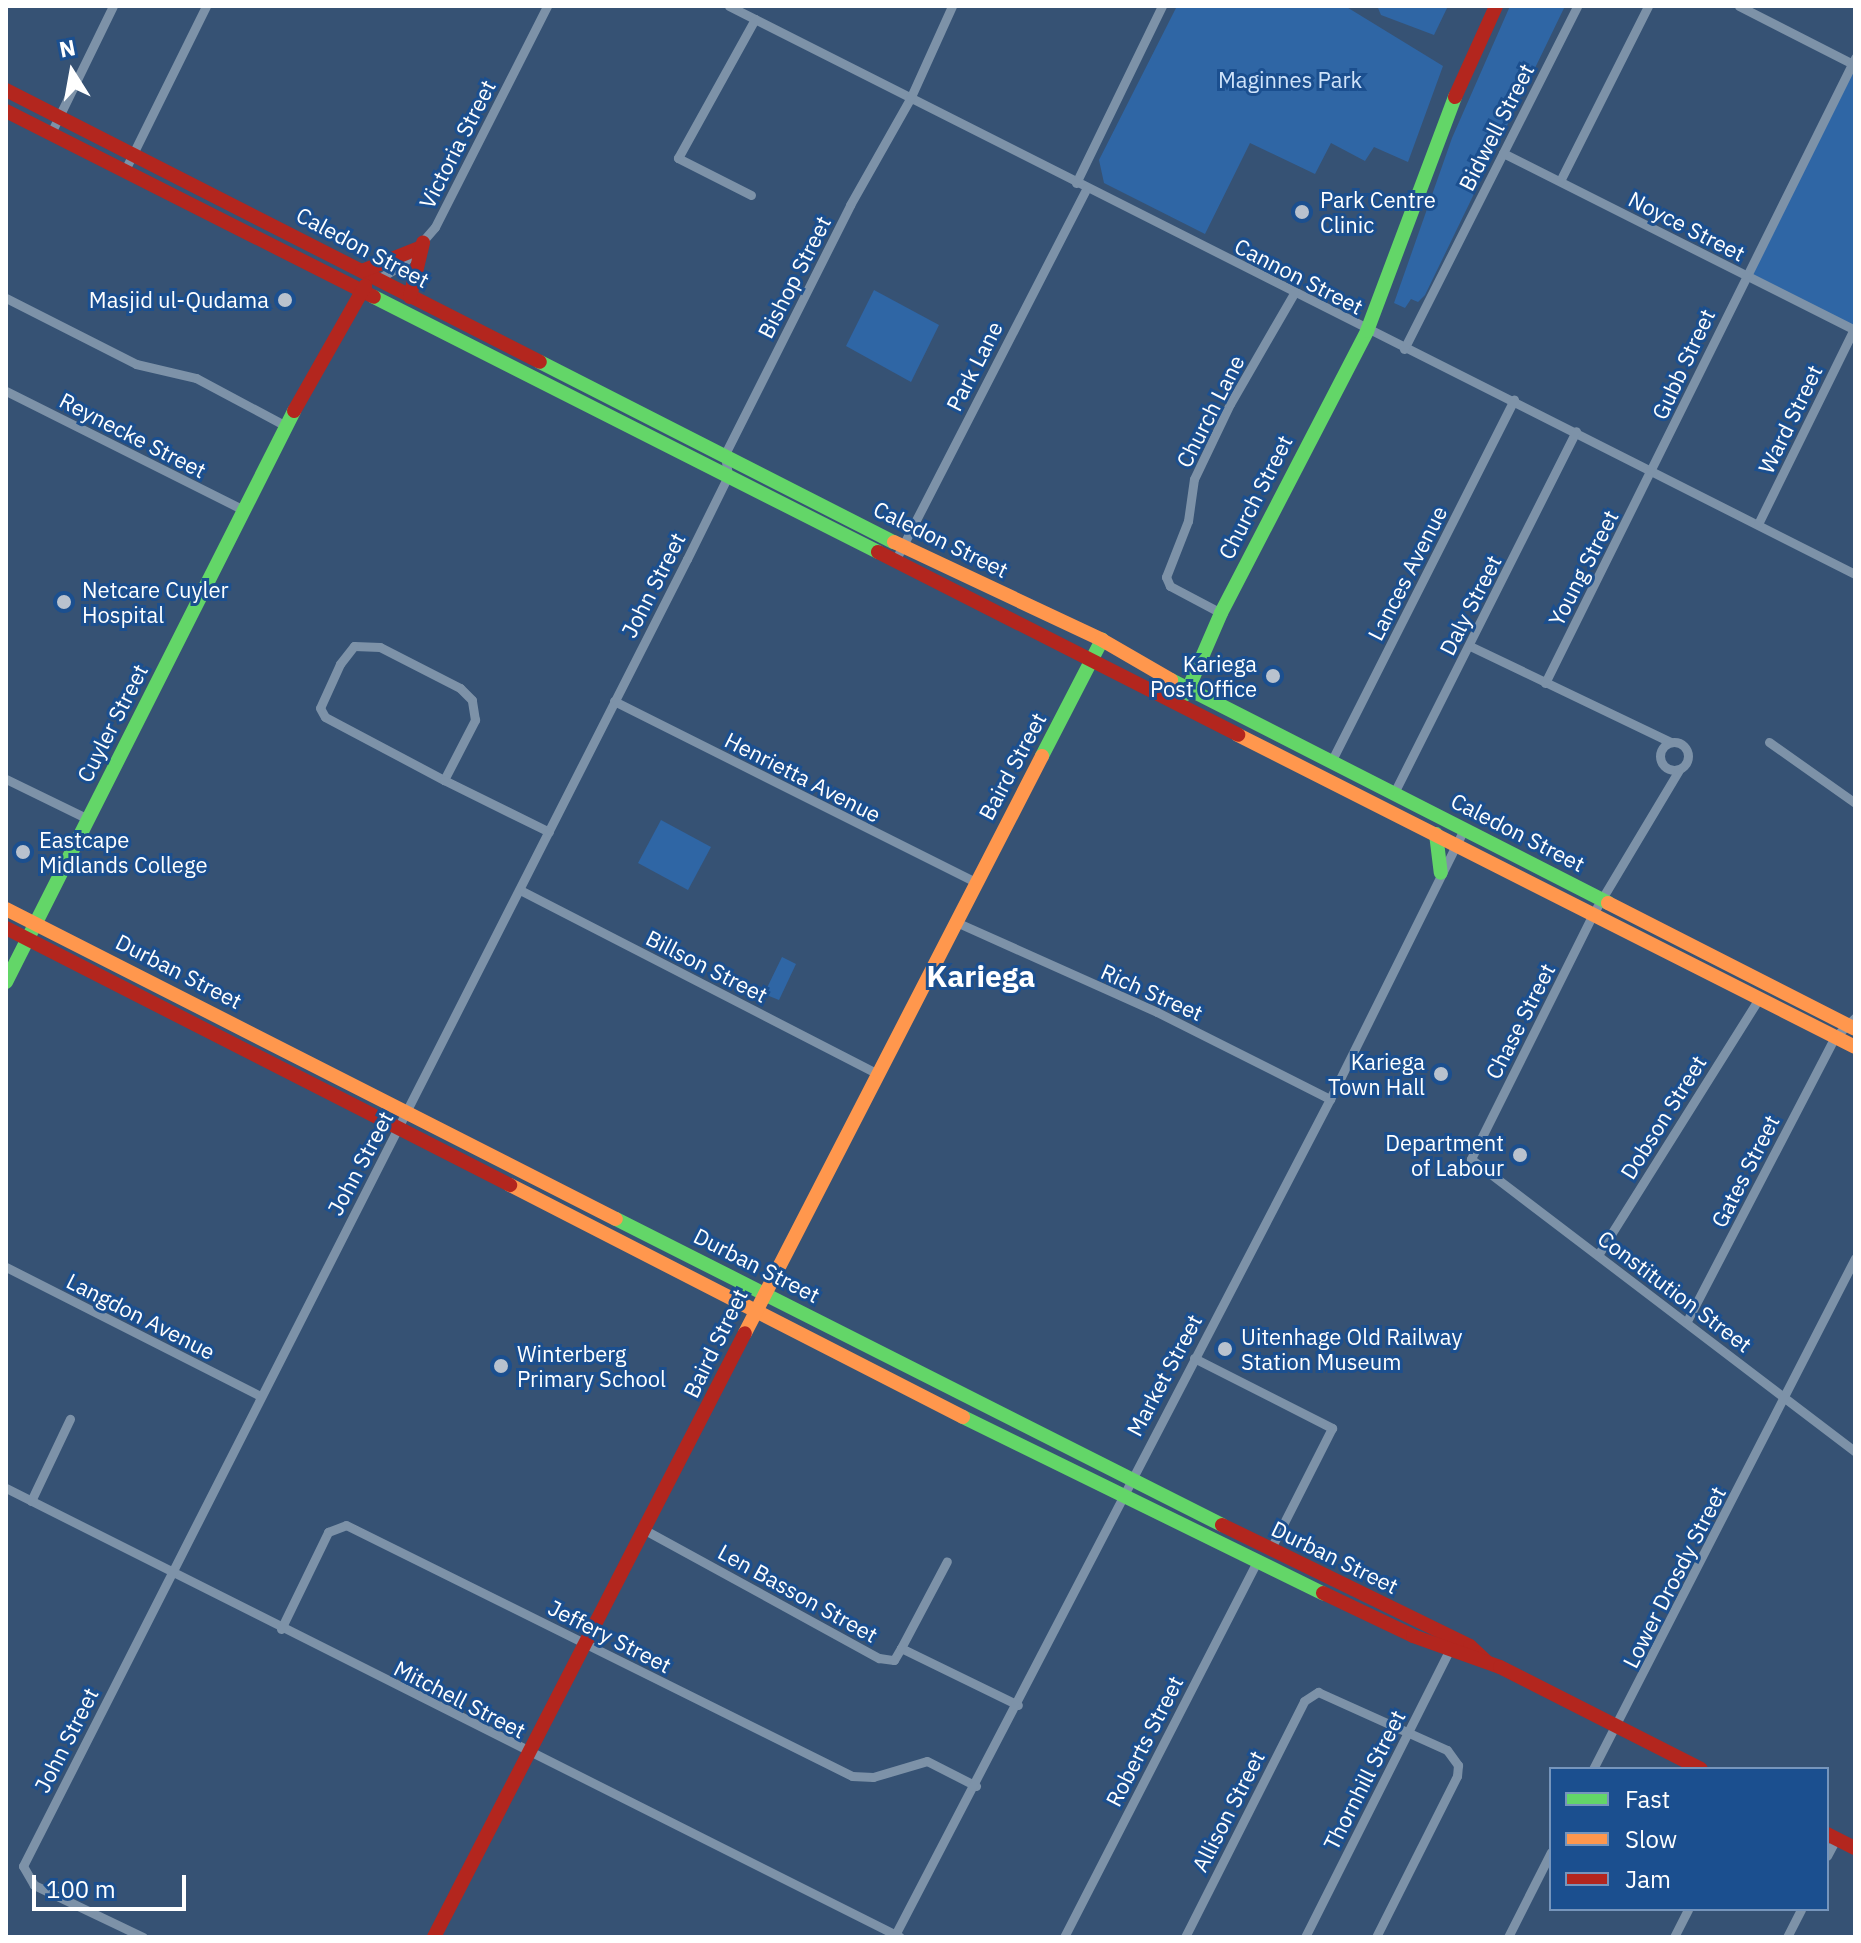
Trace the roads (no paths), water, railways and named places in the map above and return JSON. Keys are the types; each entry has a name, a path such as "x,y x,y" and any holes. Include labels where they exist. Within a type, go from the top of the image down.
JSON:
{"main road":[{"name":"Church Street","path":"1186,685 1367,331 1462,78 1496,6"},
{"name":"Caledon Street","path":"6,90 903,546 1102,640 1464,829 1759,998 1855,1047"},
{"name":"Caledon Street","path":"6,111 1455,844 1598,906 1854,1025"},
{"path":"362,271 421,246"},
{"path":"410,297 421,246"},
{"path":"359,289 376,280"},
{"name":"Cuyler Street","path":"6,982 286,426 359,289"},
{"name":"Baird Street","path":"434,1937 525,1752 585,1642 1102,640"},
{"path":"1160,695 1186,685 1194,712"},
{"path":"1436,834 1441,873"},
{"name":"Durban Street","path":"6,909 1452,1645"},
{"name":"Durban Street","path":"6,928 1122,1496 1257,1561 1486,1661 1697,1767"},
{"path":"1831,1837 1855,1848"}],"street":[{"path":"51,133 113,6"},
{"path":"125,170 206,6"},
{"name":"Victoria Street","path":"376,280 421,246 547,6"},
{"name":"Cannon Street","path":"729,6 1367,331 1653,469 1855,574"},
{"name":"Bishop Street","path":"725,454 857,192 910,99 952,6"},
{"path":"1076,183 1162,6"},
{"name":"Bidwell Street","path":"1404,349 1577,6"},
{"path":"1560,181 1648,6"},
{"path":"1739,6 1854,62"},
{"path":"751,195 678,158 755,19"},
{"name":"Gubb Street","path":"1653,469 1745,276 1854,62"},
{"name":"Noyce Street","path":"1503,153 1854,329"},
{"name":"Park Lane","path":"895,561 1087,188"},
{"name":"Church Lane","path":"1221,613 1168,585 1166,577 1188,521 1194,479 1230,404 1294,293"},
{"path":"6,298 136,364 196,378 286,426"},
{"name":"Ward Street","path":"1758,524 1854,329"},
{"name":"Reynecke Street","path":"6,391 244,510"},
{"name":"Lances Avenue","path":"1331,762 1514,400"},
{"name":"Daly Street","path":"1394,793 1576,431"},
{"path":"725,454 728,476"},
{"name":"Young Street","path":"1545,683 1653,469"},
{"name":"John Street","path":"143,1937 34,1885 23,1866 728,476"},
{"path":"444,780 475,720 472,700 453,684 380,647 354,646 335,673 320,709 322,715 444,780 549,832"},
{"path":"1470,646 1645,733 1682,744 1688,752 1679,770 1663,766"},
{"name":"Henrietta Avenue","path":"614,701 977,883"},
{"path":"1645,733 1660,754 1663,796"},
{"path":"1660,754 1670,742"},
{"path":"1769,742 1855,803"},
{"name":"Chase Street","path":"1471,1159 1598,906 1679,770"},
{"path":"6,779 88,819"},
{"name":"Market Street","path":"897,1936 1018,1705 1130,1480 1330,1099 1464,829"},
{"name":"Billson Street","path":"520,890 878,1074"},
{"name":"Rich Street","path":"956,922 1157,1012 1330,1099"},
{"name":"Dobson Street","path":"1598,1255 1759,998"},
{"path":"1835,1037 1854,1025"},
{"name":"Gates Street","path":"1687,1321 1835,1037"},
{"name":"Constitution Street","path":"1471,1159 1855,1452"},
{"name":"Lower Drosdy Street","path":"1594,1767 1786,1400 1855,1258"},
{"name":"Langdon Avenue","path":"6,1267 260,1396"},
{"path":"1194,1358 1332,1428 1270,1550"},
{"path":"31,1501 70,1419"},
{"name":"Mitchell Street","path":"6,1488 525,1752 897,1936"},
{"name":"Jeffery Street","path":"281,1629 328,1532 344,1525 852,1776 873,1777 927,1761 976,1786"},
{"name":"Len Basson Street","path":"643,1529 879,1658 894,1660 901,1648 1018,1705"},
{"path":"901,1648 947,1561"},
{"name":"Roberts Street","path":"1064,1937 1257,1561"},
{"name":"Thornhill Street","path":"1305,1937 1452,1645"},
{"name":"Allison Street","path":"1185,1937 1304,1701 1312,1693 1324,1693 1408,1734"},
{"path":"1376,1937 1458,1771 1451,1752 1408,1734"},
{"path":"1508,1937 1549,1856"},
{"path":"1674,1937 1687,1911"},
{"path":"1787,1937 1800,1911"}],"place":[{"name":"Park Centre Clinic","path":"1302,212"},
{"name":"Masjid ul-Qudama","path":"285,300"},
{"name":"Netcare Cuyler Hospital","path":"64,602"},
{"name":"Kariega Post Office","path":"1273,676"},
{"name":"Eastcape Midlands College","path":"23,852"},
{"name":"Kariega Town Hall","path":"1441,1074"},
{"name":"Department of Labour","path":"1520,1155"},
{"name":"Uitenhage Old Railway Station Museum","path":"1225,1349"},
{"name":"Winterberg Primary School","path":"501,1366"}],"district":[{"name":"Kariega","path":"981,976"}],"park label":[{"name":"Maginnes Park","path":"1290,80"}]}
